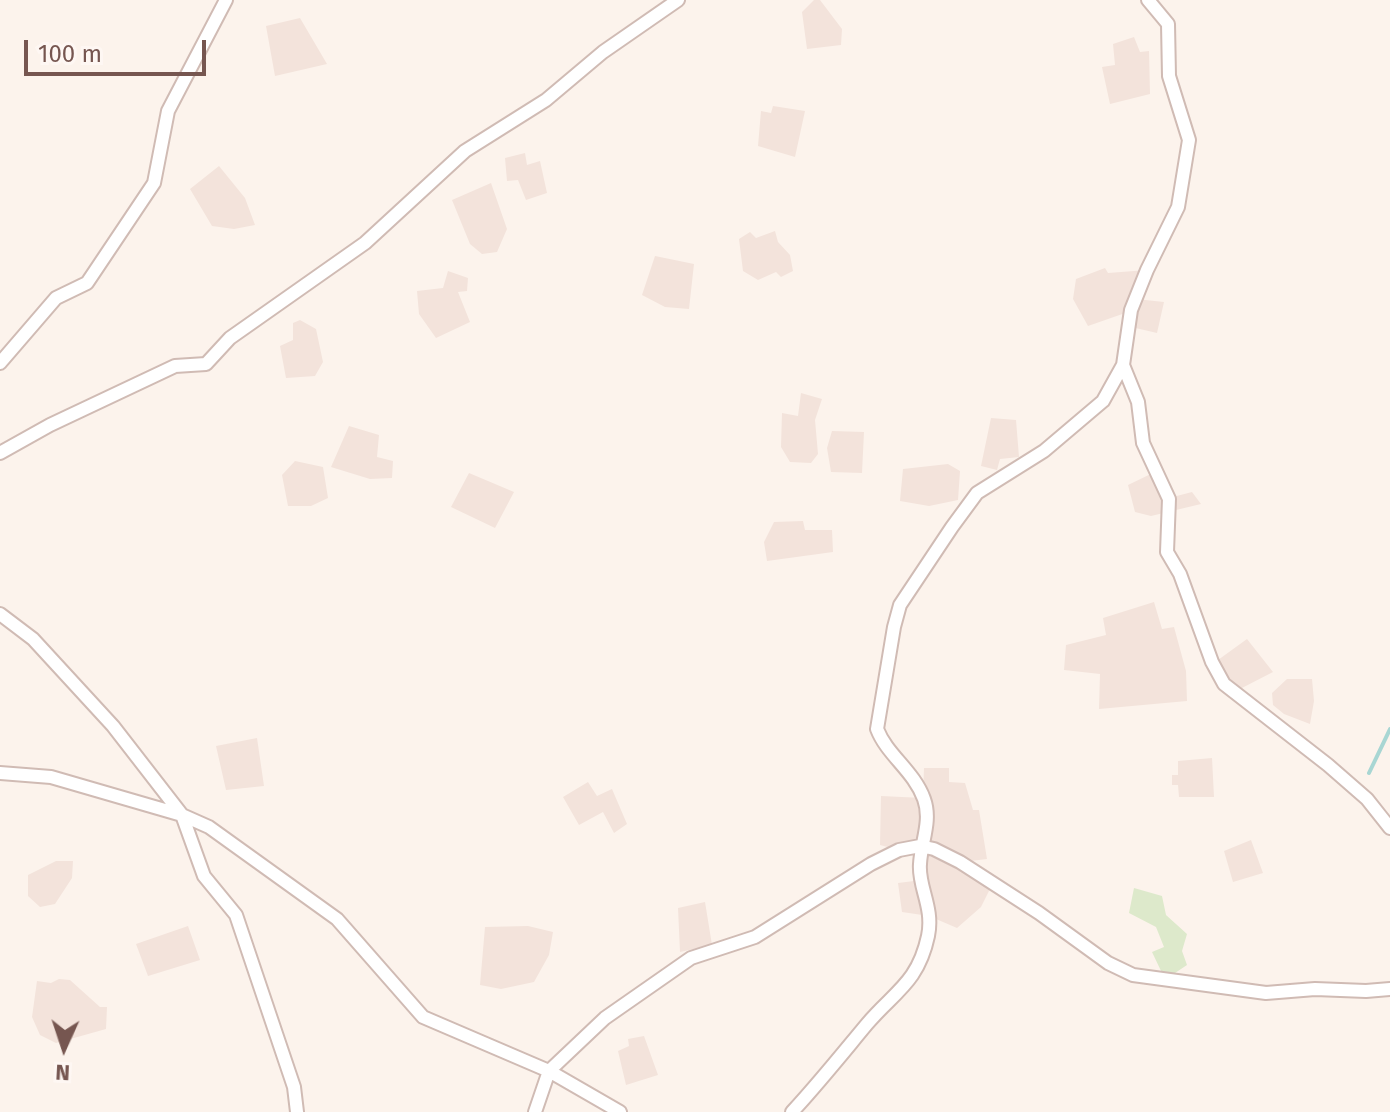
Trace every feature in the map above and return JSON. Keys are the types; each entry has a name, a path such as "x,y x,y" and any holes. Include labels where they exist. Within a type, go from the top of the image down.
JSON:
{"street":[{"path":"0,363 56,298 87,283 154,183 168,111 226,0"},
{"path":"0,453 50,425 175,366 206,364 230,338 365,243 465,151 546,100 603,52 678,0"},
{"path":"792,1112 872,1018 904,989 919,964 928,936 929,916 919,867 927,821 925,802 916,781 882,741 877,729 900,605 977,493 1044,451 1103,401 1123,365 1131,310 1178,207 1189,140 1169,76 1168,24 1148,0"},
{"path":"1123,365 1138,402 1143,443 1169,499 1167,552 1180,574 1212,662 1224,684 1348,782 1367,799 1390,828"},
{"path":"0,614 33,639 113,726 182,815 204,876 236,915 294,1087 297,1112"},
{"path":"0,773 51,777 182,815 209,827 337,919 423,1017 549,1071 620,1112"},
{"path":"535,1112 549,1071 605,1018 691,958 755,937 871,864 899,850 934,849 960,862 1039,913 1108,963 1133,975 1266,993 1315,989 1390,989"}],"shaded area":[{"path":"814,0 820,0 842,29 841,45 807,49 802,12"},
{"path":"300,18 327,64 275,76 266,26"},
{"path":"1134,37 1140,52 1149,51 1150,94 1110,104 1102,67 1115,65 1113,44"},
{"path":"773,106 805,111 795,157 758,146 761,111 771,113"},
{"path":"525,153 527,165 540,161 547,193 526,200 518,180 507,181 505,158"},
{"path":"219,166 245,198 255,225 234,229 212,226 190,189"},
{"path":"491,183 507,229 497,252 482,254 470,244 452,200"},
{"path":"775,231 778,242 790,255 793,271 781,277 776,272 758,280 743,271 739,239 750,232 756,238"},
{"path":"655,256 694,264 689,309 665,307 642,295"},
{"path":"1105,268 1108,273 1147,270 1136,299 1164,302 1157,333 1127,326 1131,311 1088,326 1073,299 1076,279"},
{"path":"448,271 468,278 467,291 458,292 470,322 436,338 419,314 417,291 443,288"},
{"path":"300,320 316,329 323,362 315,376 286,378 280,346 293,340 293,323"},
{"path":"801,393 822,399 815,420 818,454 811,463 790,462 781,447 782,413 798,416"},
{"path":"991,418 1016,420 1019,457 1000,459 997,470 981,466"},
{"path":"349,426 379,435 377,457 393,461 392,478 370,479 331,467"},
{"path":"832,431 864,432 862,473 831,472 827,448"},
{"path":"295,461 323,467 328,498 311,506 288,506 282,475"},
{"path":"948,464 960,471 958,500 929,506 900,501 903,469"},
{"path":"1157,471 1169,498 1192,492 1201,504 1151,516 1135,512 1128,485"},
{"path":"469,473 514,492 495,528 451,507"},
{"path":"803,521 805,530 832,530 833,552 767,561 764,542 774,522"},
{"path":"1154,602 1162,629 1174,627 1186,671 1187,701 1099,709 1100,674 1064,670 1066,645 1106,635 1103,618"},
{"path":"1247,639 1273,672 1240,689 1224,676 1218,660"},
{"path":"1287,679 1312,679 1314,701 1310,724 1284,714 1273,705 1272,693"},
{"path":"257,738 264,786 226,790 216,746"},
{"path":"1212,758 1214,797 1179,797 1178,785 1172,785 1172,775 1178,775 1178,761"},
{"path":"924,768 949,768 949,782 965,783 973,810 979,810 987,859 962,862 993,883 981,907 957,928 929,916 902,912 898,883 922,880 923,847 899,850 880,845 881,796 923,798"},
{"path":"588,782 597,796 612,789 627,824 614,833 603,812 579,825 563,797"},
{"path":"1251,840 1263,873 1233,882 1224,851"},
{"path":"56,861 73,861 72,878 55,904 40,907 28,896 28,875"},
{"path":"705,902 712,945 680,952 678,908"},
{"path":"188,926 200,960 148,976 136,944"},
{"path":"528,926 553,932 549,955 534,982 501,989 480,985 485,927"},
{"path":"59,979 70,980 100,1007 107,1007 106,1029 56,1043 40,1035 32,1017 37,981 51,983"},
{"path":"644,1036 658,1075 626,1085 618,1051 629,1046 628,1039"}],"green space":[{"path":"1134,888 1162,896 1166,915 1187,934 1182,951 1187,965 1175,973 1162,973 1152,952 1164,947 1156,927 1129,913"}],"waterway":[{"path":"1369,773 1390,729"}]}
